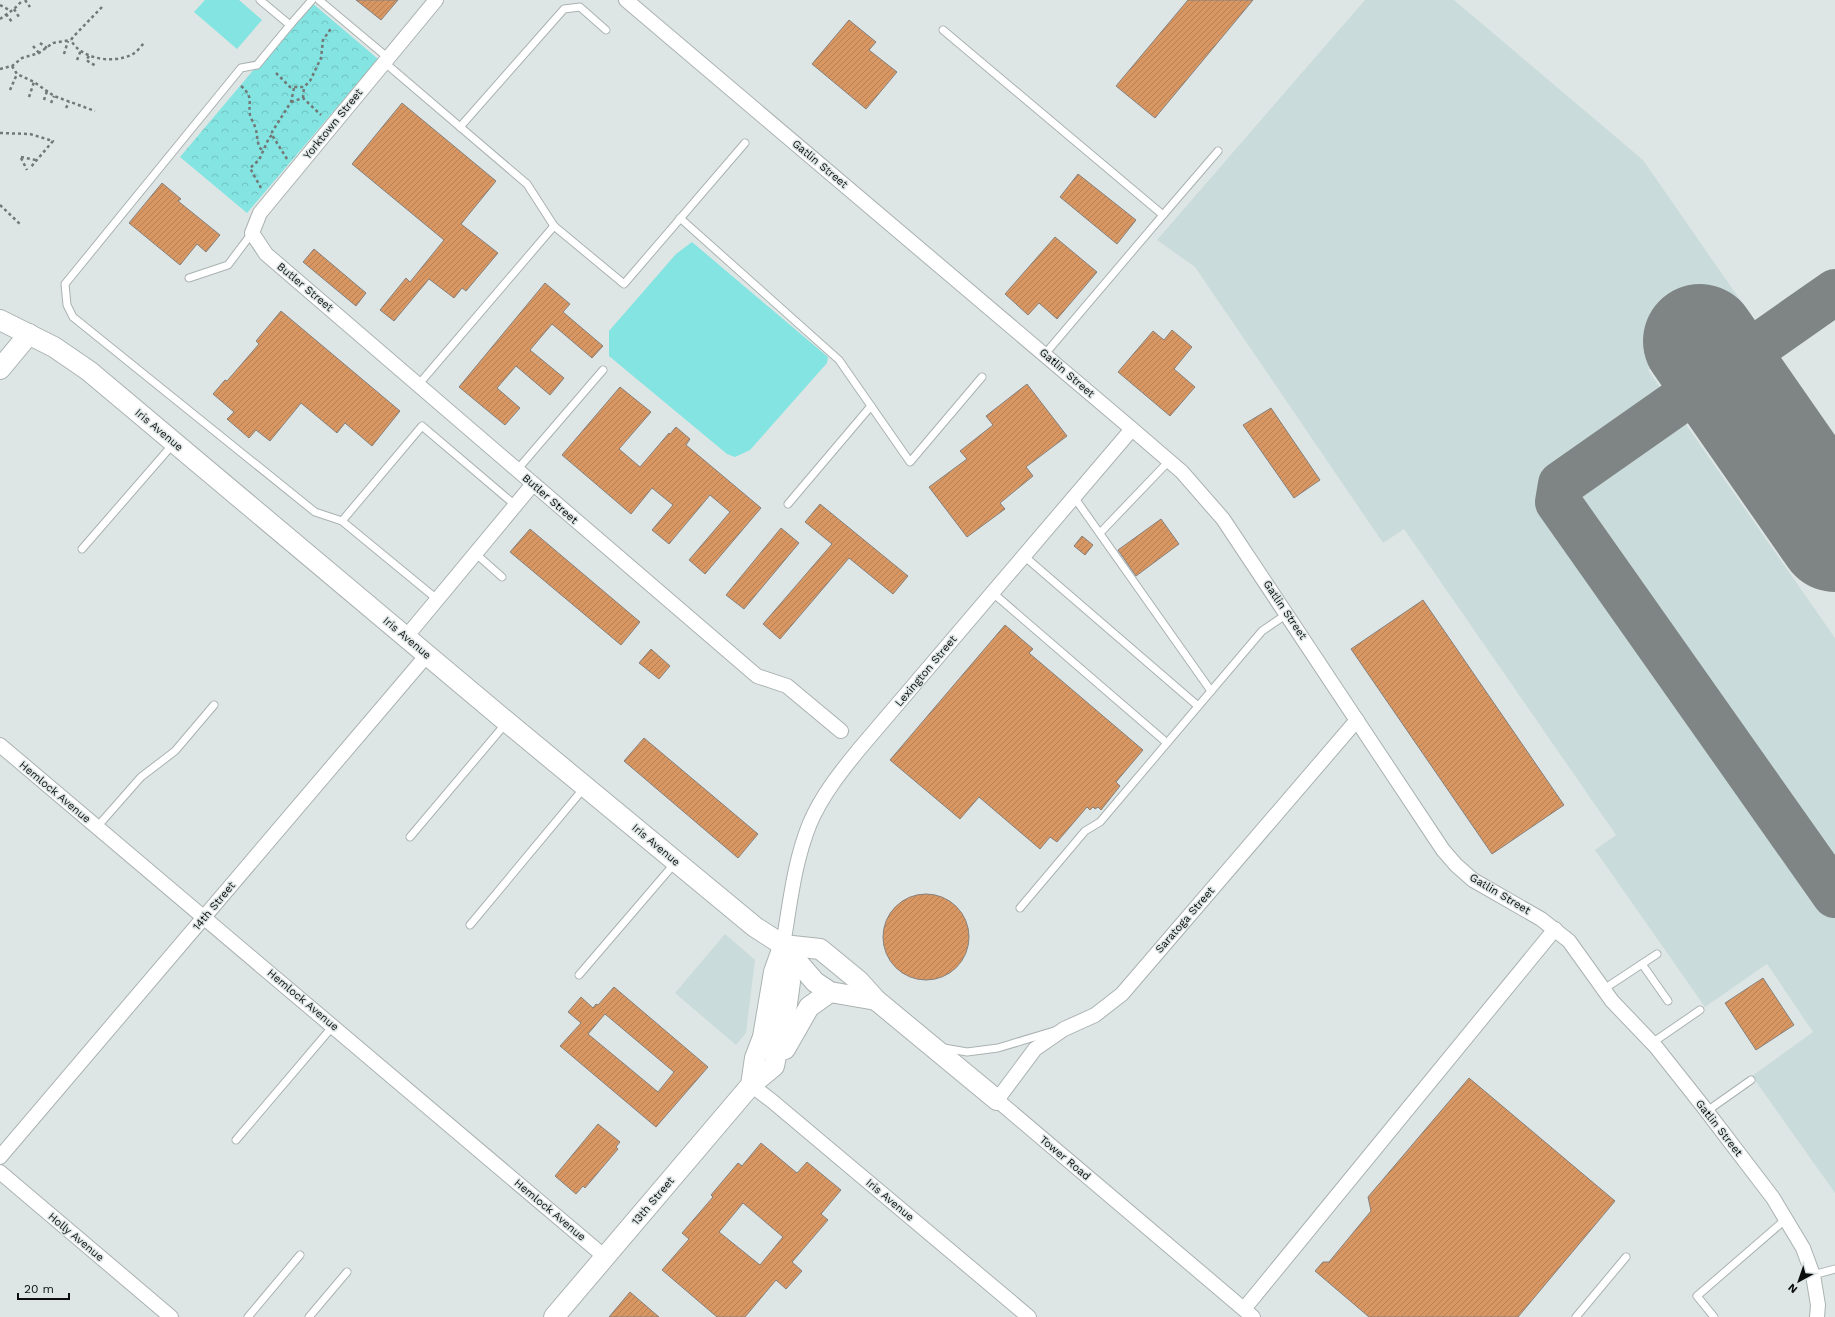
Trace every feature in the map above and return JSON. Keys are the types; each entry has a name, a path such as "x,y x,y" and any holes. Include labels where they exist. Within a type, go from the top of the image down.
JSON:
{"street":[{"name":"Yorktown Street","path":"252,232 260,213 268,202 436,0"},
{"name":"Gatlin Street","path":"626,0 1045,354 1169,461 1197,488 1223,519 1444,850 1456,865 1473,880 1555,929 1569,941 1612,1001 1652,1043 1707,1111 1773,1198 1787,1219 1803,1248 1813,1275 1818,1305 1817,1317"},
{"name":"Butler Street","path":"252,232 266,254 757,676 786,686 841,731"},
{"name":"Iris Avenue","path":"0,320 54,347 88,371 676,862 755,927 783,945"},
{"path":"0,369 30,334"},
{"name":"Lexington Street","path":"783,945 800,853 811,822 827,791 853,757 1132,429"},
{"path":"406,637 533,484"},
{"name":"14th Street","path":"0,1157 428,655"},
{"name":"Saratoga Street","path":"997,1100 1035,1049 1064,1028 1095,1016 1122,994 1357,720"},
{"name":"Hemlock Avenue","path":"0,745 605,1257"},
{"path":"1249,1313 1555,929"},
{"path":"783,945 815,982 835,993 876,1000"},
{"path":"774,1066 790,982 783,945"},
{"name":"Tower Road","path":"783,945 820,949 853,975 876,1000 1249,1313"},
{"name":"13th Street","path":"751,1085 756,1058 763,1037 774,972 783,945"},
{"name":"13th Street","path":"554,1317 751,1085 774,1066 793,1036 797,1025 808,1007 835,993"},
{"name":"Iris Avenue","path":"751,1085 772,1100 1029,1317"},
{"name":"Holly Avenue","path":"0,1172 171,1317"}],"lane":[{"path":"260,0 290,25"},
{"path":"312,0 257,65 241,68 65,284 67,305 73,318 315,512 342,521 438,600"},
{"path":"319,0 460,127 527,184 554,226 624,284 745,143"},
{"path":"460,127 564,9 580,7 606,30"},
{"path":"943,30 1163,215"},
{"path":"1045,354 1218,151"},
{"path":"680,218 839,360 910,462 982,376"},
{"path":"419,384 554,226"},
{"path":"189,278 228,265 252,232"},
{"path":"517,470 603,370"},
{"path":"788,504 871,406"},
{"path":"342,521 422,426 515,506"},
{"path":"82,549 174,443"},
{"path":"1100,533 1169,461"},
{"path":"1074,496 1211,691"},
{"path":"475,554 502,577"},
{"path":"1024,556 1198,706"},
{"path":"993,593 1167,743"},
{"path":"1020,908 1085,831 1100,822 1262,631 1287,614"},
{"path":"97,827 140,777 175,751 214,705"},
{"path":"410,837 507,722"},
{"path":"470,925 586,786"},
{"path":"578,975 676,862"},
{"path":"1604,989 1657,954"},
{"path":"1642,964 1668,1001"},
{"path":"1652,1043 1700,1010"},
{"path":"236,1140 333,1026"},
{"path":"932,1047 967,1052 998,1048 1064,1028"},
{"path":"1707,1111 1750,1080"},
{"path":"1714,1317 1697,1296 1787,1219"},
{"path":"248,1317 300,1255"},
{"path":"1576,1317 1626,1257"},
{"path":"1813,1275 1835,1269"},
{"path":"309,1317 347,1272"}],"path":[{"path":"1,17 13,10 22,1 30,7"},
{"path":"0,5 13,10 19,17"},
{"path":"64,54 69,40 102,7"},
{"path":"6,14 12,22"},
{"path":"276,73 290,87 304,87 310,81 322,58 323,40 332,27"},
{"path":"0,69 12,66 22,58 39,53 53,43 69,40"},
{"path":"69,40 81,50 101,60 111,60 133,54 144,43"},
{"path":"40,43 46,48"},
{"path":"33,46 39,53"},
{"path":"77,60 81,50"},
{"path":"89,56 86,60 96,66"},
{"path":"12,66 17,74 34,82 54,96 95,111"},
{"path":"10,90 17,74"},
{"path":"29,97 34,82"},
{"path":"241,86 248,92 251,99 250,112 255,128 256,142 262,151"},
{"path":"303,98 304,87"},
{"path":"268,202 250,168 259,160 274,128 291,102 294,88"},
{"path":"44,100 47,91"},
{"path":"51,103 54,96"},
{"path":"303,98 331,126"},
{"path":"291,102 303,98"},
{"path":"66,108 69,102"},
{"path":"0,133 30,134 54,141 28,169 21,157 36,160"},
{"path":"272,135 286,158 297,168"},
{"path":"0,205 21,225"}],"shaded area":[{"path":"1365,0 1454,0 1643,160 1743,304 1648,370 1835,638 1835,1193 1752,1076 1813,1032 1767,964 1705,1007 1595,850 1616,835 1404,529 1383,543 1195,267 1157,240"},
{"path":"725,934 755,960 746,1033 736,1045 675,993"}],"green space":[{"path":"205,0 239,0 262,20 237,49 194,12"},
{"path":"311,2 378,59 247,213 180,157"},
{"path":"692,242 828,357 827,363 750,450 735,457 727,454 609,356 609,331 676,254"}],"building":[{"path":"356,0 398,0 381,20"},
{"path":"1188,0 1253,0 1155,118 1116,86"},
{"path":"849,20 876,42 869,50 897,72 866,109 812,64"},
{"path":"402,103 496,181 461,224 498,253 466,291 462,288 454,298 429,279 394,321 380,310 406,278 410,282 444,240 352,164"},
{"path":"1078,174 1136,220 1117,244 1060,197"},
{"path":"162,183 181,199 178,201 220,235 206,252 197,244 180,265 129,223"},
{"path":"1055,237 1097,272 1057,319 1039,303 1028,315 1005,294"},
{"path":"314,249 366,293 356,306 303,262"},
{"path":"545,283 570,304 563,312 603,346 592,358 552,324 530,350 564,378 550,395 516,366 497,388 520,408 505,425 459,387"},
{"path":"281,311 400,411 372,446 345,423 337,433 301,403 270,441 256,430 249,438 227,419 234,412 213,394 225,380 227,381 259,344 256,341"},
{"path":"1172,330 1192,347 1174,369 1195,387 1170,416 1118,372 1153,331 1164,340"},
{"path":"1027,384 1067,436 1026,467 1033,476 1000,503 1005,509 967,537 929,487 967,459 960,451 993,425 986,416"},
{"path":"620,387 651,412 619,449 640,467 676,427 690,439 686,445 761,508 705,574 689,560 730,512 710,495 669,544 652,530 673,505 652,488 631,514 562,455"},
{"path":"1271,408 1320,480 1294,498 1243,425"},
{"path":"820,504 908,576 893,594 849,558 780,639 763,624 832,544 805,522"},
{"path":"1161,519 1179,544 1136,576 1118,550"},
{"path":"781,528 799,543 744,609 726,595"},
{"path":"530,529 640,622 621,645 510,552"},
{"path":"1082,536 1093,545 1085,555 1074,546"},
{"path":"1423,600 1564,805 1492,854 1351,649"},
{"path":"1005,625 1033,649 1029,653 1143,750 1116,782 1120,786 1101,810 1098,807 1095,809 1093,807 1090,810 1087,807 1057,842 1050,837 1040,849 979,797 960,819 890,760"},
{"path":"651,649 670,666 659,679 639,663"},
{"path":"644,738 758,834 738,858 624,761"},
{"path":"926,894 942,898 956,907 965,921 969,937 965,953 956,967 942,976 926,980 910,976 896,967 887,953 883,937 887,921 896,907 910,898"},
{"path":"1763,978 1794,1025 1756,1050 1725,1003"},
{"path":"614,987 708,1067 656,1127 560,1046 581,1023 568,1012 581,997 593,1008 596,1004 598,1005","holes":["605,1014 674,1072 658,1092 588,1034"]},
{"path":"1469,1078 1615,1201 1518,1317 1369,1317 1315,1271 1323,1262 1329,1262 1371,1211 1368,1197"},
{"path":"598,1124 620,1142 616,1147 618,1149 585,1188 583,1186 576,1194 555,1176"},
{"path":"761,1143 797,1173 807,1162 841,1190 821,1214 828,1220 792,1262 802,1271 786,1289 776,1280 745,1317 717,1317 662,1270 689,1239 682,1233 713,1197 711,1195 738,1163 742,1166","holes":["743,1203 783,1237 760,1265 719,1232"]},
{"path":"630,1292 659,1317 609,1317"}],"taxiway":[{"path":"1835,292 1561,484 1558,502 1835,895"}],"runway":[{"path":"1700,341 1835,535"}]}
